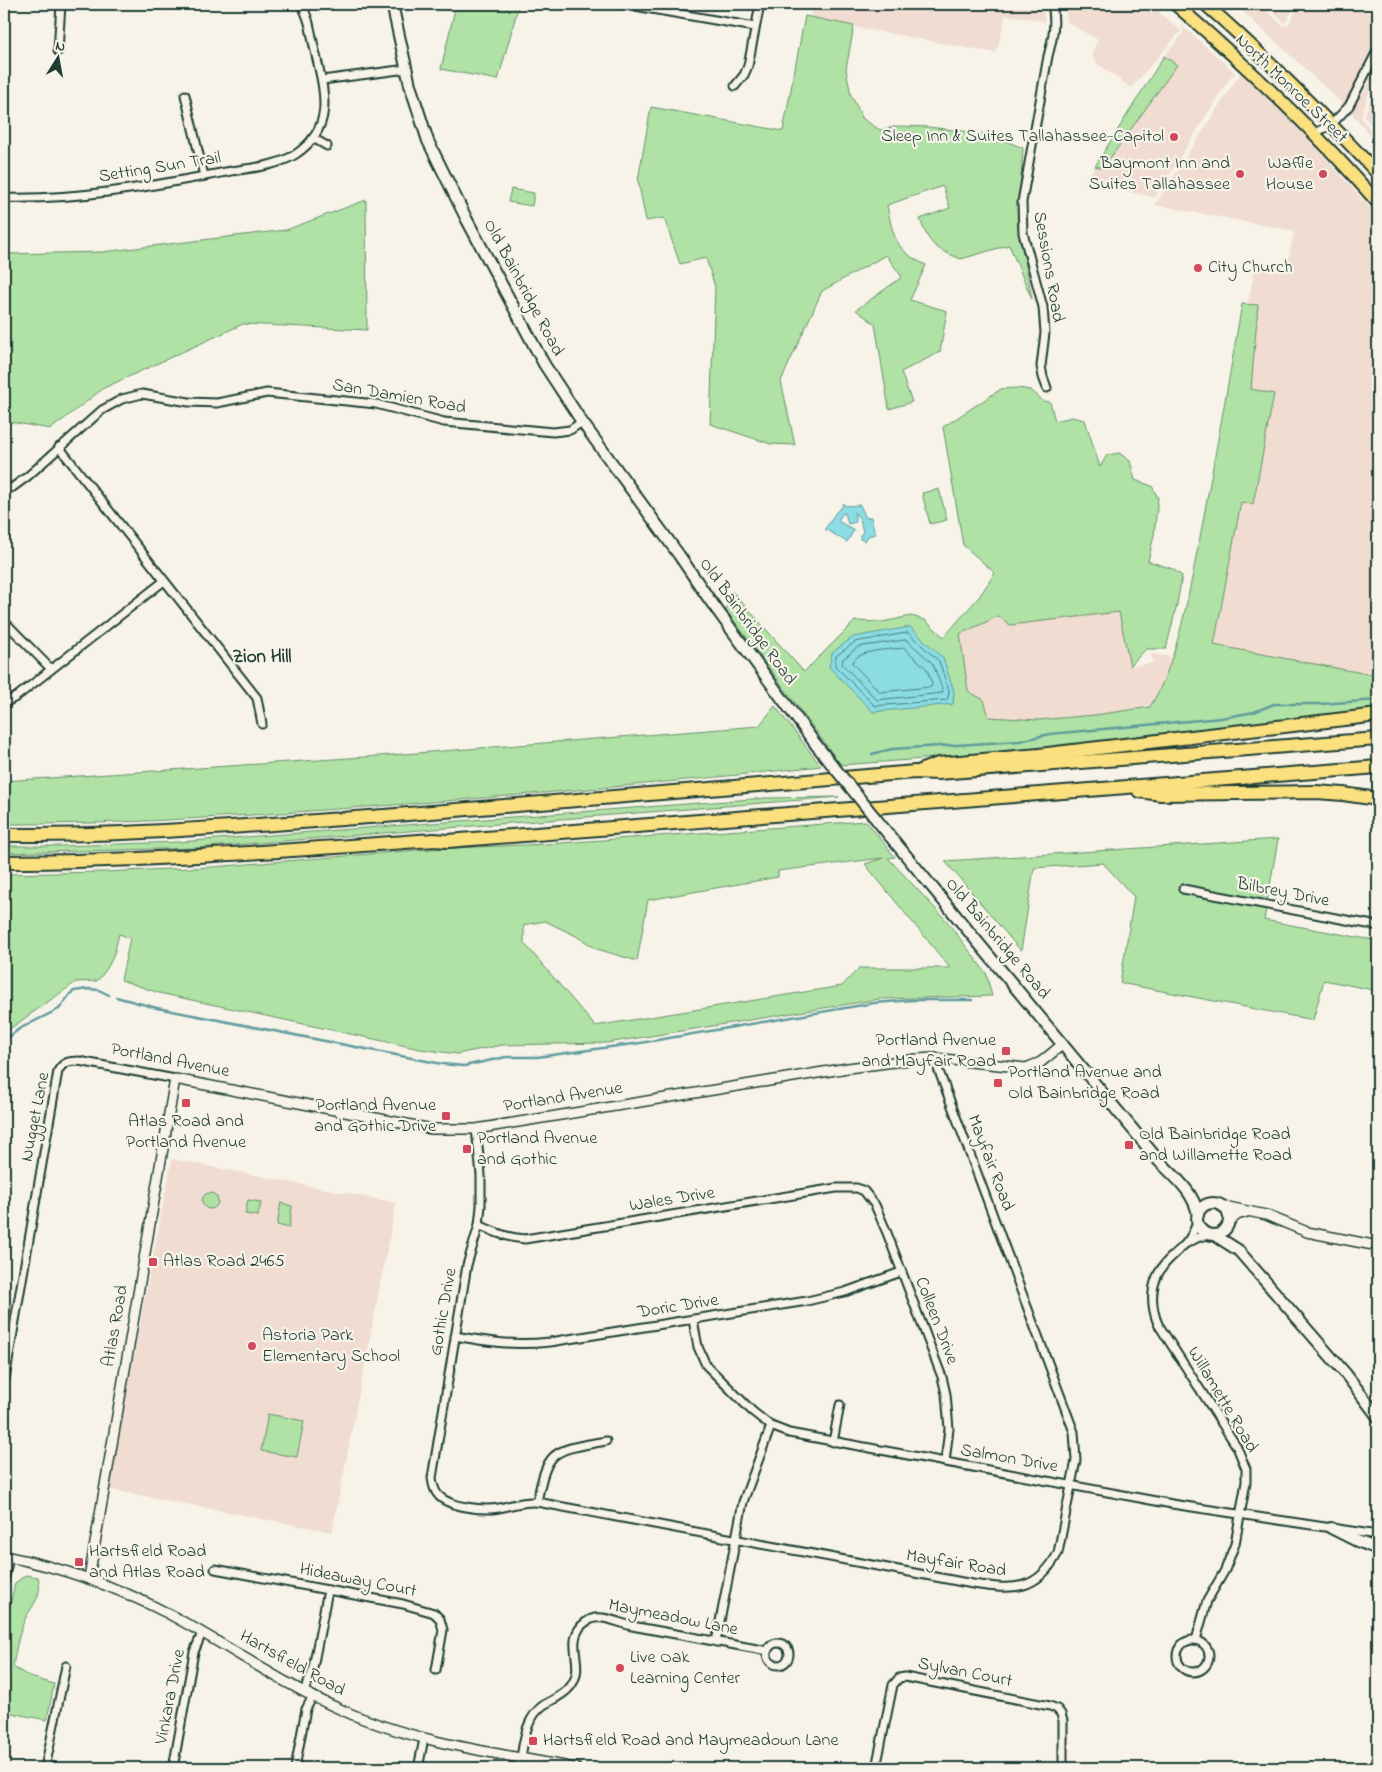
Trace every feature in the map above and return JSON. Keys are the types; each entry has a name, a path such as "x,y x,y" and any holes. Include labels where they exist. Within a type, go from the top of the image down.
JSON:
{"highway":[{"name":"North Monroe Street","path":"1175,4 1218,41 1292,111 1378,203"},
{"name":"North Monroe Street","path":"1205,4 1231,26 1332,124 1378,174"},
{"path":"1218,41 1231,26"},
{"path":"915,772 938,764 1039,755 1378,715"},
{"path":"4,836 149,832 289,823 658,795 915,772 938,773 1378,739"},
{"path":"4,862 83,862 216,856 434,840 448,841 1378,767"},
{"path":"1115,788 1161,794 1316,792 1378,800"}],"main road":[{"name":"Old Bainbridge Road","path":"392,4 420,119 437,161 544,364 582,422 679,555 715,608 817,746 1159,1161 1189,1192 1208,1204"},
{"name":"Old Bainbridge Road","path":"1189,1192 1196,1204 1197,1219"},
{"path":"1238,1250 1229,1224 1229,1213 1224,1206 1216,1203 1208,1204 1202,1208 1197,1219 1199,1228 1238,1250 1345,1373 1378,1417"},
{"path":"1212,1235 1223,1233 1229,1224"},
{"path":"1331,1528 1356,1541 1378,1549"}],"street":[{"path":"58,50 61,4"},
{"name":"Setting Sun Trail","path":"4,198 63,197 204,176 277,162 296,154 313,138 322,118 325,94 308,18 301,4"},
{"path":"623,4 755,27"},
{"path":"735,86 744,75 748,66 760,4"},
{"name":"Sessions Road","path":"1047,388 1041,366 1045,333 1043,307 1023,233 1022,202 1048,56 1054,34 1055,22 1052,4"},
{"path":"1314,134 1332,124 1349,106 1378,49"},
{"path":"322,80 407,69"},
{"path":"185,95 204,176"},
{"path":"313,138 327,146"},
{"name":"San Damien Road","path":"4,491 28,476 59,446 102,410 122,399 142,394 189,402 217,403 267,393 376,404 444,422 554,432 570,430 582,422"},
{"path":"59,446 257,698 262,724"},
{"path":"4,703 16,697 164,580"},
{"path":"4,621 51,670"},
{"name":"Bilbrey Drive","path":"1183,888 1378,926"},
{"name":"Portland Avenue","path":"64,1063 79,1061 432,1129 476,1129 848,1068 934,1058 1026,1068 1041,1062 1063,1044"},
{"name":"Mayfair Road","path":"440,1498 453,1504 485,1509 537,1502 1000,1588 1013,1588 1030,1584 1046,1572 1055,1559 1061,1544 1076,1460 1077,1448 1071,1420 934,1058"},
{"name":"Nugget Lane","path":"4,1385 56,1080 58,1071 64,1063"},
{"name":"Atlas Road","path":"89,1578 175,1079"},
{"name":"Gothic Drive","path":"440,1498 432,1478 467,1265 479,1225 481,1206 481,1175 476,1129"},
{"name":"Wales Drive","path":"479,1225 513,1239 525,1239 836,1188 857,1188 869,1196"},
{"name":"Colleen Drive","path":"869,1196 875,1205 942,1377 946,1394 949,1429 945,1462"},
{"path":"1224,1206 1255,1212 1307,1232 1378,1246"},
{"path":"1229,1224 1237,1215 1244,1212 1255,1212"},
{"name":"Willamette Road","path":"1186,1243 1197,1219"},
{"name":"Willamette Road","path":"1196,1640 1202,1613 1207,1601 1231,1558 1241,1515 1246,1469 1237,1447 1158,1324 1154,1315 1152,1296 1157,1276 1162,1266 1186,1243 1200,1236 1212,1235"},
{"name":"Doric Drive","path":"455,1336 524,1345 807,1301 845,1292 901,1272"},
{"name":"Salmon Drive","path":"693,1320 698,1347 706,1366 752,1411 771,1426 789,1433 1172,1504 1378,1535"},
{"path":"834,1442 840,1405"},
{"path":"716,1642 743,1502 771,1426"},
{"path":"537,1502 542,1475 551,1458 569,1448 606,1441"},
{"path":"4,1581 6,1556"},
{"name":"Hartsfield Road","path":"6,1556 89,1578 167,1613 304,1691 341,1710 371,1722 424,1739 576,1768"},
{"name":"Hideaway Court","path":"215,1569 403,1604 434,1613 440,1620 443,1630 436,1670"},
{"path":"304,1691 312,1673 328,1590"},
{"name":"Maymeadow Lane","path":"518,1768 525,1734 531,1719 544,1705 570,1688 574,1681 578,1664 575,1636 586,1622 595,1618 604,1619 768,1652"},
{"name":"Vinkara Drive","path":"173,1768 194,1652 202,1633"},
{"path":"1196,1640 1204,1644 1207,1649 1208,1660 1203,1668 1198,1671 1188,1671 1179,1664 1177,1654 1179,1647 1183,1643 1196,1640"},
{"path":"45,1768 66,1666"},
{"name":"Sylvan Court","path":"876,1768 893,1685 899,1678 905,1677 1032,1701 1057,1709 1062,1714 1063,1721 1063,1768"},
{"path":"295,1768 306,1709 314,1696"},
{"path":"418,1768 424,1739"}],"shaded area":[{"path":"813,4 1041,4 1045,21 1006,15 996,53 810,19"},
{"path":"1065,4 1149,4 1181,31 1131,88 1099,65 1093,57 1093,50 1098,40 1067,22"},
{"path":"1235,4 1260,4 1283,26 1288,25 1300,4 1329,4 1378,14 1378,40 1346,103 1344,105"},
{"path":"1265,4 1296,4 1285,23"},
{"path":"1181,25 1235,73 1234,75 1232,75 1155,197 1084,183 1095,166 1104,167 1177,65 1164,56 1183,34"},
{"path":"1378,60 1378,77 1372,85 1361,115 1362,120 1378,137 1378,145 1350,111 1366,89"},
{"path":"1241,72 1312,143 1378,217 1378,676 1214,646 1241,501 1253,503 1232,385 1255,267 1286,273 1294,231 1155,205"},
{"path":"1375,87 1378,89 1378,132 1364,117"},
{"path":"1119,612 1130,666 1153,663 1151,654 1172,657 1161,689 1150,707 1095,715 1038,720 989,717 984,700 968,692 960,634 999,615 1010,625"},
{"name":"Astoria Park Elementary School","path":"172,1159 396,1203 332,1532 108,1489"}],"green space":[{"path":"456,4 519,4 498,80 441,69"},
{"path":"805,16 854,26 846,69 851,95 863,119 880,130 898,126 928,127 988,134 1023,148 1018,223 1032,299 1009,245 961,259 939,249 930,241 920,219 950,208 943,186 887,205 897,241 908,254 926,265 910,300 947,311 940,352 901,372 912,402 889,409 875,324 856,310 902,277 886,255 822,291 781,381 795,445 771,444 710,424 715,287 706,258 680,264 664,218 646,221 638,180 651,107 783,131"},
{"path":"1164,56 1177,65 1103,168 1095,166"},
{"path":"511,189 534,193 532,206 508,202"},
{"path":"366,200 367,330 243,324 104,388 51,429 4,421 4,254 102,252 286,230"},
{"path":"1242,304 1258,305 1251,389 1274,394 1253,504 1241,502 1214,645 1378,676 1378,712 1101,746 841,765 726,610 732,591 804,672 855,621 882,622 911,616 925,620 944,637 979,597 995,573 963,545 943,427 1001,389 1017,388 1031,390 1043,401 1050,402 1055,421 1072,417 1085,420 1100,467 1107,455 1119,453 1130,461 1135,480 1152,486 1158,498 1154,535 1148,561 1173,569 1182,576 1177,604 1166,649 1146,649 1130,666 1119,612 1010,625 999,616 960,634 968,691 984,700 989,717 1038,720 1095,715 1150,707 1169,667 1188,599"},
{"path":"939,489 947,520 930,524 922,493"},
{"path":"775,706 821,766 608,787 297,812 151,821 4,824 4,781 379,756 759,726"},
{"path":"839,797 195,848 4,853 4,846 178,842 766,798"},
{"path":"866,821 895,857 888,858 946,920 986,973 992,996 880,999 607,1043 502,1045 457,1054 420,1049 159,993 121,980 130,938 119,934 112,959 97,981 76,982 4,1033 4,874 212,867 430,849 547,844","holes":["883,858 865,864 950,968 859,968 842,986 595,1026 524,943 524,925 545,921 597,949 637,961 648,900 778,877 778,871"]},
{"path":"1278,839 1264,920 1378,941 1378,991 1324,980 1313,1020 1120,983 1134,897 1103,863 1034,868 1021,951 945,861"},
{"path":"210,1193 218,1201 210,1209 202,1201"},
{"path":"248,1200 261,1202 258,1216 245,1214"},
{"path":"281,1203 292,1206 289,1228 277,1225"},
{"path":"268,1414 304,1421 297,1457 261,1451"},
{"path":"26,1575 38,1577 39,1591 23,1624 13,1667 30,1677 54,1684 47,1720 6,1712 4,1715 4,1632 15,1583"}],"water":[{"path":"842,504 845,506 860,505 866,518 871,517 875,534 868,536 865,541 860,539 860,535 863,532 860,519 854,512 856,522 848,524 845,513 842,514 838,521 854,530 847,542 825,529 836,512 843,506"},
{"path":"910,627 943,658 954,691 953,704 873,712 829,667 832,653 853,637"}],"waterway":[{"path":"872,754 892,749 1020,741 1050,734 1221,718 1254,712 1274,704 1320,704 1378,700"},
{"path":"4,1041 19,1029 59,1009 74,991 99,990 109,995"},
{"path":"116,997 157,1008 442,1064 464,1066 506,1057 537,1057 640,1043 874,1003 913,1000 972,1000"}],"place":[{"name":"Sleep Inn & Suites Tallahassee-Capitol","path":"1174,137"},
{"name":"Baymont Inn and Suites Tallahassee","path":"1240,174"},
{"name":"Waffle House","path":"1323,174"},
{"name":"City Church","path":"1198,268"},
{"name":"Portland Avenue and Mayfair Road","path":"1006,1051"},
{"name":"Portland Avenue and Old Bainbridge Road","path":"998,1083"},
{"name":"Atlas Road and Portland Avenue","path":"186,1103"},
{"name":"Portland Avenue and Gothic Drive","path":"446,1116"},
{"name":"Old Bainbridge Road and Willamette Road","path":"1129,1145"},
{"name":"Portland Avenue and Gothic","path":"467,1149"},
{"name":"Atlas Road 2465","path":"153,1262"},
{"name":"Astoria Park Elementary School","path":"252,1346"},
{"name":"Hartsfield Road and Atlas Road","path":"79,1562"},
{"name":"Live Oak Learning Center","path":"620,1668"},
{"name":"Hartsfield Road and Maymeadown Lane","path":"533,1741"}],"district":[{"name":"Zion Hill","path":"262,657"}]}
